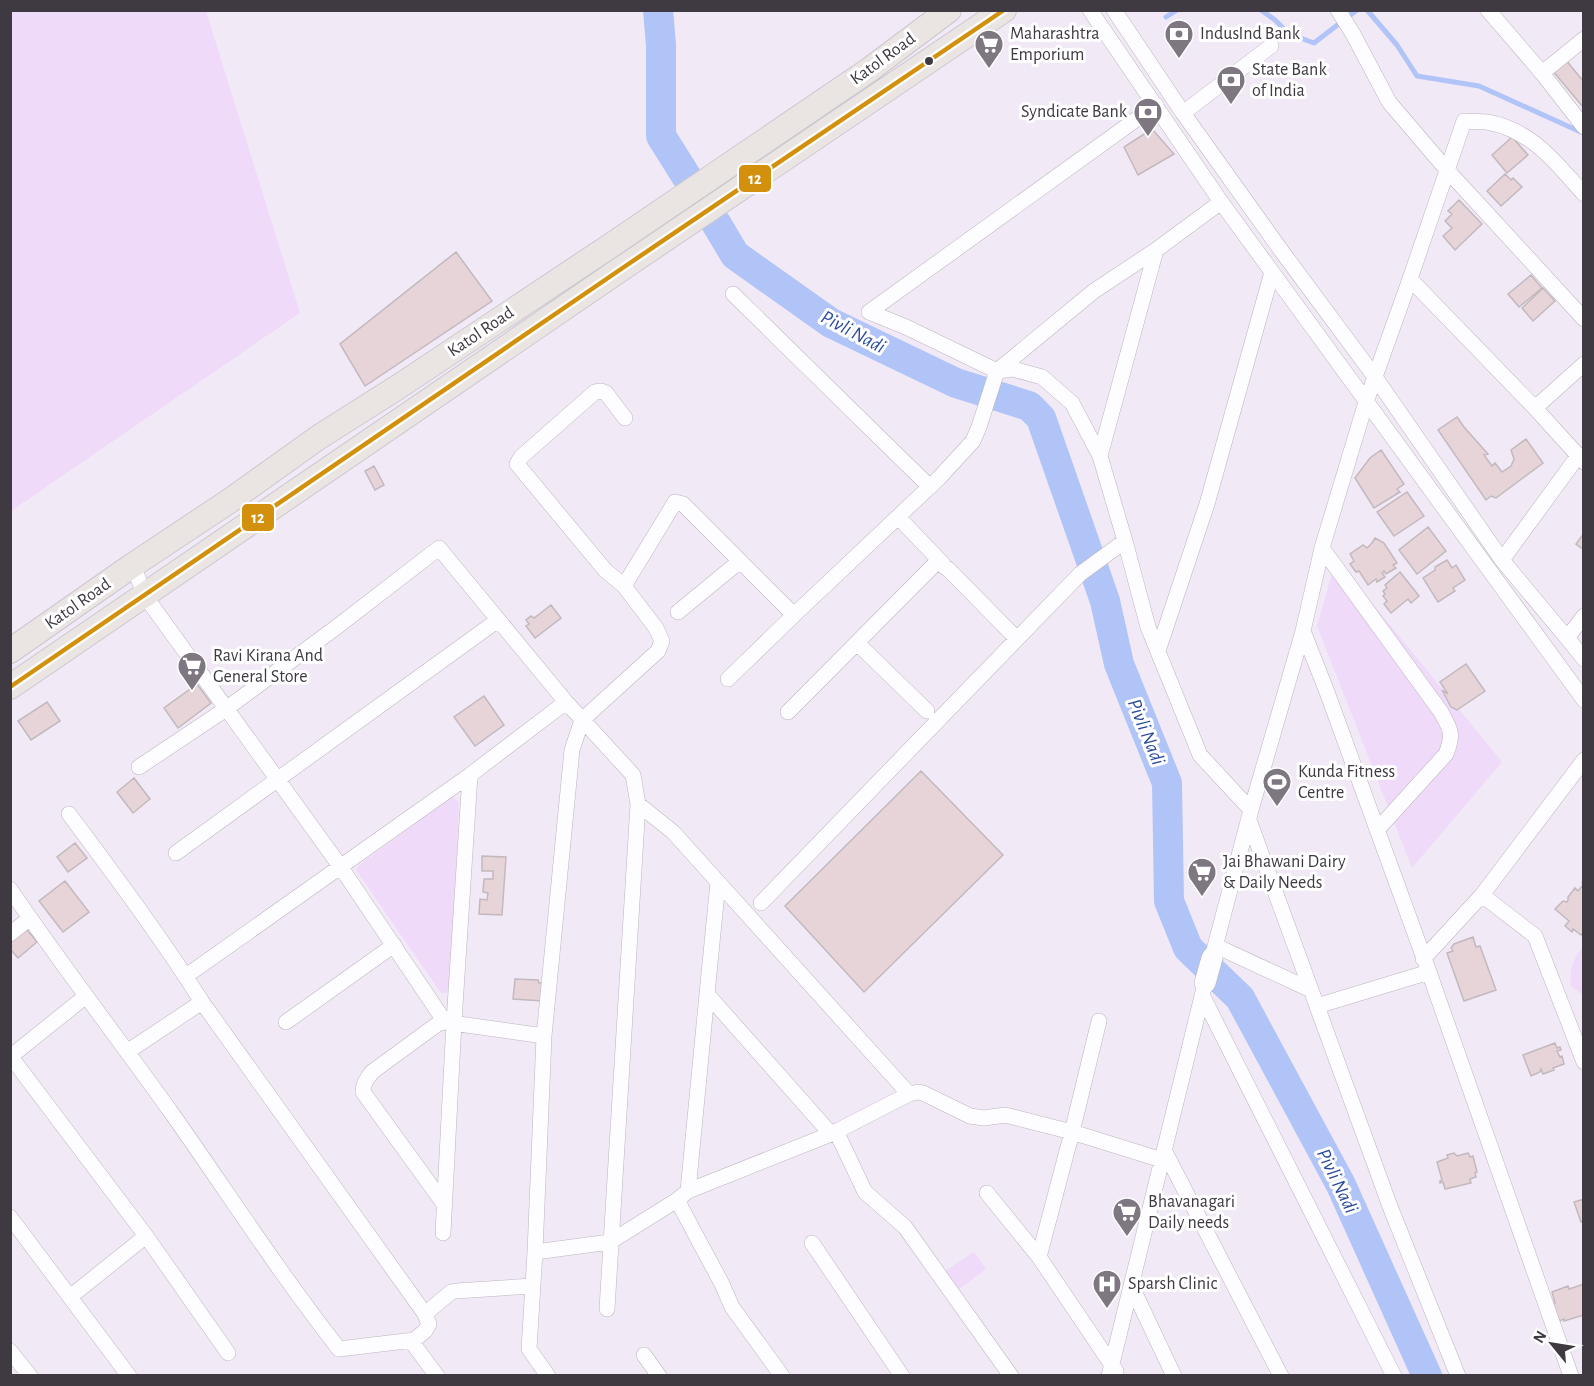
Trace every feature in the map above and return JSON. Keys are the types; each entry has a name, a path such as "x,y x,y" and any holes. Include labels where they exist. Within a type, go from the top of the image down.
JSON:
{"main road":[{"name":"Katol Road","path":"10,651 319,437 610,246 868,70 949,10"},
{"name":"Katol Road","path":"10,687 1004,10"},
{"path":"610,246 624,267"}],"street":[{"path":"1090,10 1221,202 1584,700"},
{"path":"1114,10 1183,113 1375,377 1502,560 1584,659"},
{"path":"1488,10 1584,127"},
{"path":"1342,18 1389,102 1447,170 1584,319"},
{"path":"1542,74 1584,39"},
{"path":"1183,113 1271,46"},
{"path":"995,378 906,327 869,312 1156,105"},
{"path":"1113,1372 1131,1285 1203,989 1303,631 1322,548 1366,402 1464,121 1486,122 1503,126 1524,136 1545,151 1584,194"},
{"path":"728,679 930,487 973,441 995,378 1094,291 1221,202"},
{"path":"1100,456 1155,250"},
{"path":"1158,651 1207,504 1272,272"},
{"path":"1410,279 1581,459 1502,560"},
{"path":"733,294 930,487"},
{"path":"1535,408 1584,364"},
{"path":"995,378 1013,369 1042,377 1072,403 1100,456 1148,627 1200,755 1250,815 1391,1209 1458,1376"},
{"path":"547,1374 529,1349 544,1036 572,750 582,720 658,651 662,641 656,628 624,586 605,570 517,464 520,457 595,392 606,393 625,418"},
{"path":"624,586 675,502 682,504 794,615"},
{"path":"898,517 1017,639"},
{"path":"761,903 1080,574 1125,542"},
{"path":"139,767 226,708 439,548 566,702 633,775 638,804 606,1309"},
{"path":"1322,548 1441,712 1451,731 1451,742 1446,754 1377,830"},
{"path":"678,612 740,561"},
{"path":"788,712 935,564 943,564"},
{"path":"133,565 145,596 279,780 450,1022"},
{"path":"1568,638 1584,616"},
{"path":"176,853 498,620"},
{"path":"1303,631 1426,965 1571,1376"},
{"path":"856,643 927,711"},
{"path":"186,976 470,775 566,702"},
{"path":"1317,1006 1426,965 1584,760"},
{"path":"443,1233 450,1022 470,775"},
{"path":"638,804 673,832 909,1094"},
{"path":"10,889 172,1114 302,1302 339,1349 414,1340 425,1331 429,1324 425,1314 69,814"},
{"path":"718,882 707,994 682,1196 732,1307 782,1376"},
{"path":"1482,895 1535,936 1584,1062"},
{"path":"10,934 30,918"},
{"path":"286,1022 394,945"},
{"path":"1214,952 1311,990"},
{"path":"1203,989 1394,1376"},
{"path":"707,994 833,1132 865,1192 905,1227 1011,1376"},
{"path":"86,996 11,1057 146,1236 228,1353"},
{"path":"127,1052 202,1002"},
{"path":"1039,1257 1099,1021"},
{"path":"444,1204 363,1092 363,1085 372,1072 439,1023 450,1022 544,1036"},
{"path":"535,1252 610,1242 682,1196 833,1132 909,1094 918,1092 977,1117 1005,1116 1163,1155 1281,1376"},
{"path":"987,1192 1039,1257 1113,1372"},
{"path":"10,1216 129,1376"},
{"path":"70,1297 146,1236"},
{"path":"812,1243 902,1376"},
{"path":"1131,1285 1174,1376"},
{"path":"425,1314 451,1292 532,1286"},
{"path":"414,1340 414,1345 437,1376"},
{"path":"10,1351 30,1376"},
{"path":"644,1355 659,1376"}],"shaded area":[{"path":"11,10 206,11 300,313 11,511"},
{"path":"1336,559 1502,762 1412,868 1317,626"},
{"path":"452,797 459,802 451,983 448,992 441,993 356,870 359,865"},
{"path":"1583,946 1583,995 1571,986 1571,975 1572,965"},
{"path":"974,1252 986,1269 957,1291 943,1272"}],"building":[{"path":"1565,59 1584,82 1583,107 1552,70"},
{"path":"1152,129 1174,154 1138,175 1124,147"},
{"path":"1512,137 1528,155 1507,173 1492,155"},
{"path":"1505,174 1522,187 1501,206 1487,191"},
{"path":"1459,200 1482,224 1455,250 1443,236 1452,228 1445,221 1452,214 1448,211"},
{"path":"456,252 492,301 365,386 340,344"},
{"path":"1531,275 1542,288 1519,307 1508,294"},
{"path":"1543,288 1555,301 1533,321 1522,308"},
{"path":"1457,417 1488,454 1484,455 1492,466 1495,463 1502,472 1511,466 1514,459 1511,450 1526,439 1543,463 1496,498 1491,496 1486,500 1438,430"},
{"path":"1381,450 1404,484 1397,489 1400,492 1374,508 1355,478 1370,458"},
{"path":"374,466 384,485 375,490 365,471"},
{"path":"1407,492 1424,516 1394,536 1377,512"},
{"path":"1428,527 1446,551 1417,574 1399,550"},
{"path":"1584,533 1584,550 1576,544"},
{"path":"1375,538 1384,543 1397,563 1393,565 1396,568 1386,574 1384,571 1382,573 1385,577 1377,582 1376,579 1368,585 1359,571 1356,572 1350,564 1354,561 1350,554 1363,545 1367,548"},
{"path":"1447,560 1452,568 1456,565 1465,580 1453,588 1455,591 1438,602 1423,578"},
{"path":"1400,572 1419,596 1411,603 1408,599 1391,613 1384,604 1387,601 1383,596 1385,594 1383,591 1387,588 1385,585"},
{"path":"551,605 561,618 535,638 526,626 529,624 526,620 531,616 534,618"},
{"path":"1466,664 1485,691 1457,710 1451,707 1442,690 1448,694 1440,682"},
{"path":"197,684 211,703 178,728 164,708"},
{"path":"484,696 504,725 475,746 454,717"},
{"path":"47,702 60,721 31,740 18,721"},
{"path":"921,771 1003,855 864,992 785,906"},
{"path":"134,778 150,799 133,813 117,792"},
{"path":"75,843 87,858 68,872 57,857"},
{"path":"482,856 506,857 502,915 479,914 480,899 487,900 488,893 483,892 484,879 493,879 493,871 482,871"},
{"path":"65,881 89,912 63,932 39,901"},
{"path":"1584,881 1584,932 1581,935 1565,926 1569,921 1555,909 1563,901 1567,902 1575,888 1578,891"},
{"path":"24,926 37,942 18,958 10,949 10,938"},
{"path":"1473,937 1476,947 1480,946 1496,990 1464,1001 1447,953 1453,951 1451,948 1454,944"},
{"path":"515,979 538,980 539,983 545,983 543,1001 513,999"},
{"path":"1555,1043 1557,1048 1560,1047 1561,1050 1557,1051 1560,1057 1562,1056 1564,1064 1543,1074 1541,1069 1540,1072 1531,1076 1523,1055"},
{"path":"1454,1153 1457,1156 1468,1153 1470,1157 1473,1156 1476,1177 1470,1179 1471,1183 1445,1189 1443,1182 1440,1183 1442,1180 1437,1162"},
{"path":"1584,1199 1584,1221 1581,1222 1574,1202"},
{"path":"1584,1284 1584,1315 1559,1321 1552,1292 1568,1286 1569,1289"}],"waterway":[{"name":"Pivli Nadi","path":"658,10 661,45 661,136 688,179"},
{"path":"1166,17 1177,10"},
{"path":"1261,10 1289,34 1314,43 1357,10"},
{"path":"1367,10 1397,45 1417,76 1479,86 1583,133"},
{"name":"Pivli Nadi","path":"716,223 735,255 831,323 956,383 1029,406 1041,418 1105,601 1119,664 1167,783 1169,901 1188,948 1240,998 1341,1185 1427,1376"}],"transit line":[{"name":"12","path":"10,687 1004,10"}],"place":[{"name":"IndusInd Bank","path":"1179,60"},
{"name":"Maharashtra Emporium","path":"989,70"},
{"name":"State Bank of India","path":"1231,106"},
{"name":"Syndicate Bank","path":"1148,138"},
{"name":"Ravi Kirana And General Store","path":"192,692"},
{"name":"Kunda Fitness Centre","path":"1277,808"},
{"name":"Jai Bhawani Dairy & Daily Needs","path":"1202,898"},
{"name":"Bhavanagari Daily needs","path":"1127,1238"},
{"name":"Sparsh Clinic","path":"1107,1310"}]}
